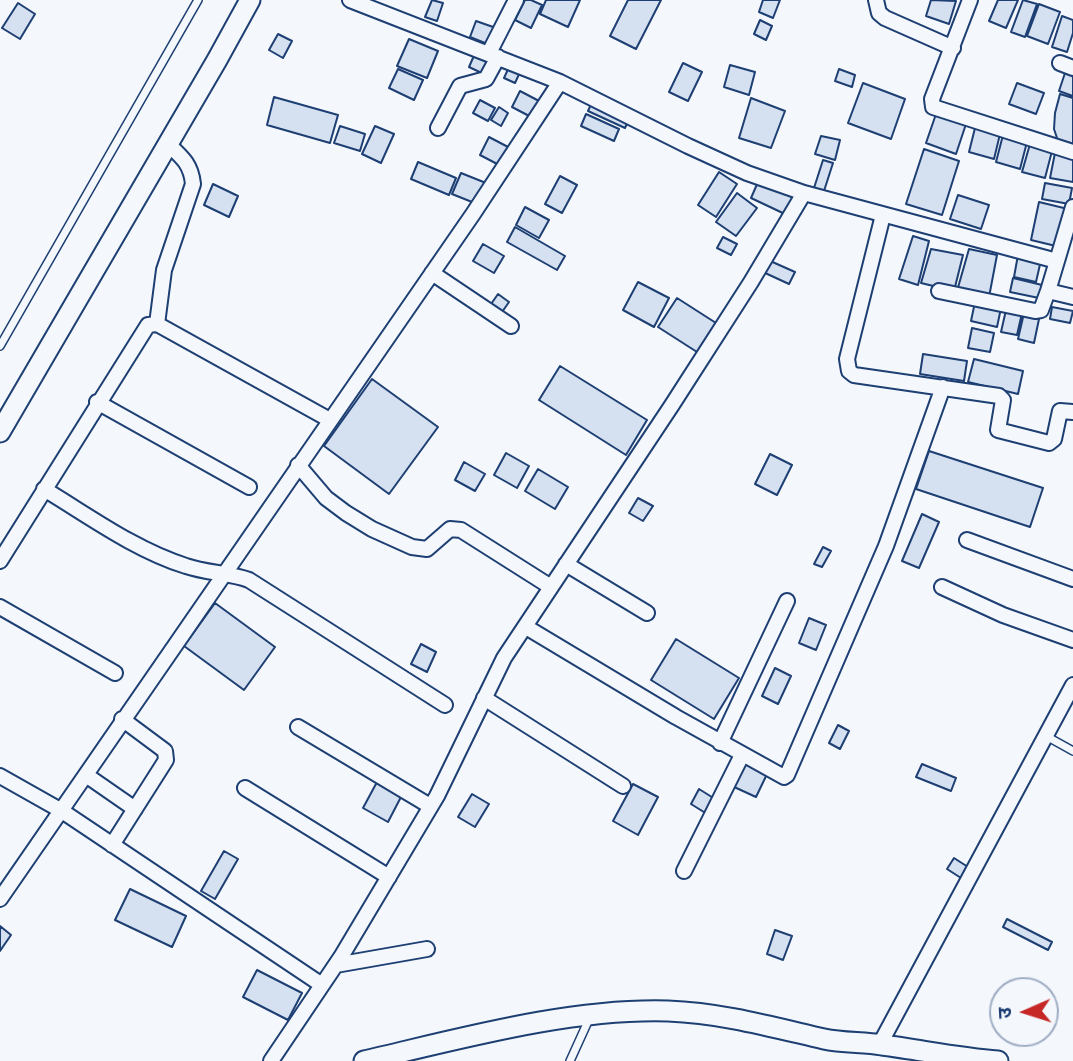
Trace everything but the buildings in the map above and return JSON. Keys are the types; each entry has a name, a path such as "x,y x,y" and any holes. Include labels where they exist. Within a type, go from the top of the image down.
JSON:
{"street":[{"path":"0,432 250,0"},
{"path":"350,0 560,82 699,152 747,173 804,193 1057,261"},
{"path":"438,128 460,86 486,79 516,0"},
{"path":"876,0 879,13 885,18 953,48"},
{"path":"970,0 932,99 933,107 1073,152"},
{"path":"0,899 432,273 560,82"},
{"path":"157,324 164,270 192,184 192,170 186,160 168,144"},
{"path":"271,1061 336,965 389,877 430,806 504,658 751,282 804,193"},
{"path":"939,291 1035,312 1041,310 1073,207"},
{"path":"883,215 847,366 854,375 999,396 1003,404 998,430 1049,443 1054,439 1060,411 1073,412"},
{"path":"432,273 511,326"},
{"path":"1048,291 1073,297"},
{"path":"0,561 144,328 153,323 330,420"},
{"path":"526,627 720,743 784,777 886,546 943,387"},
{"path":"97,402 249,486"},
{"path":"298,466 326,498 372,529 421,550 431,547 450,529 461,530 551,587"},
{"path":"44,489 162,557 186,567 249,580 444,705"},
{"path":"967,540 1073,579"},
{"path":"566,564 647,612"},
{"path":"943,587 1003,615 1073,640"},
{"path":"720,743 787,601"},
{"path":"0,607 115,673"},
{"path":"880,1044 1073,686"},
{"path":"484,698 623,786"},
{"path":"112,845 167,756 166,751 122,719"},
{"path":"298,727 430,806"},
{"path":"684,871 742,755"},
{"path":"0,775 62,811 322,985"},
{"path":"86,775 135,809"},
{"path":"245,788 389,877"},
{"path":"336,965 427,949"},
{"path":"364,1061 467,1037 590,1015 668,1012 764,1024 827,1040 880,1044 998,1061"}],"lane":[{"path":"0,346 198,0"},
{"path":"1046,736 1073,751"},
{"path":"570,1061 590,1015"}]}
